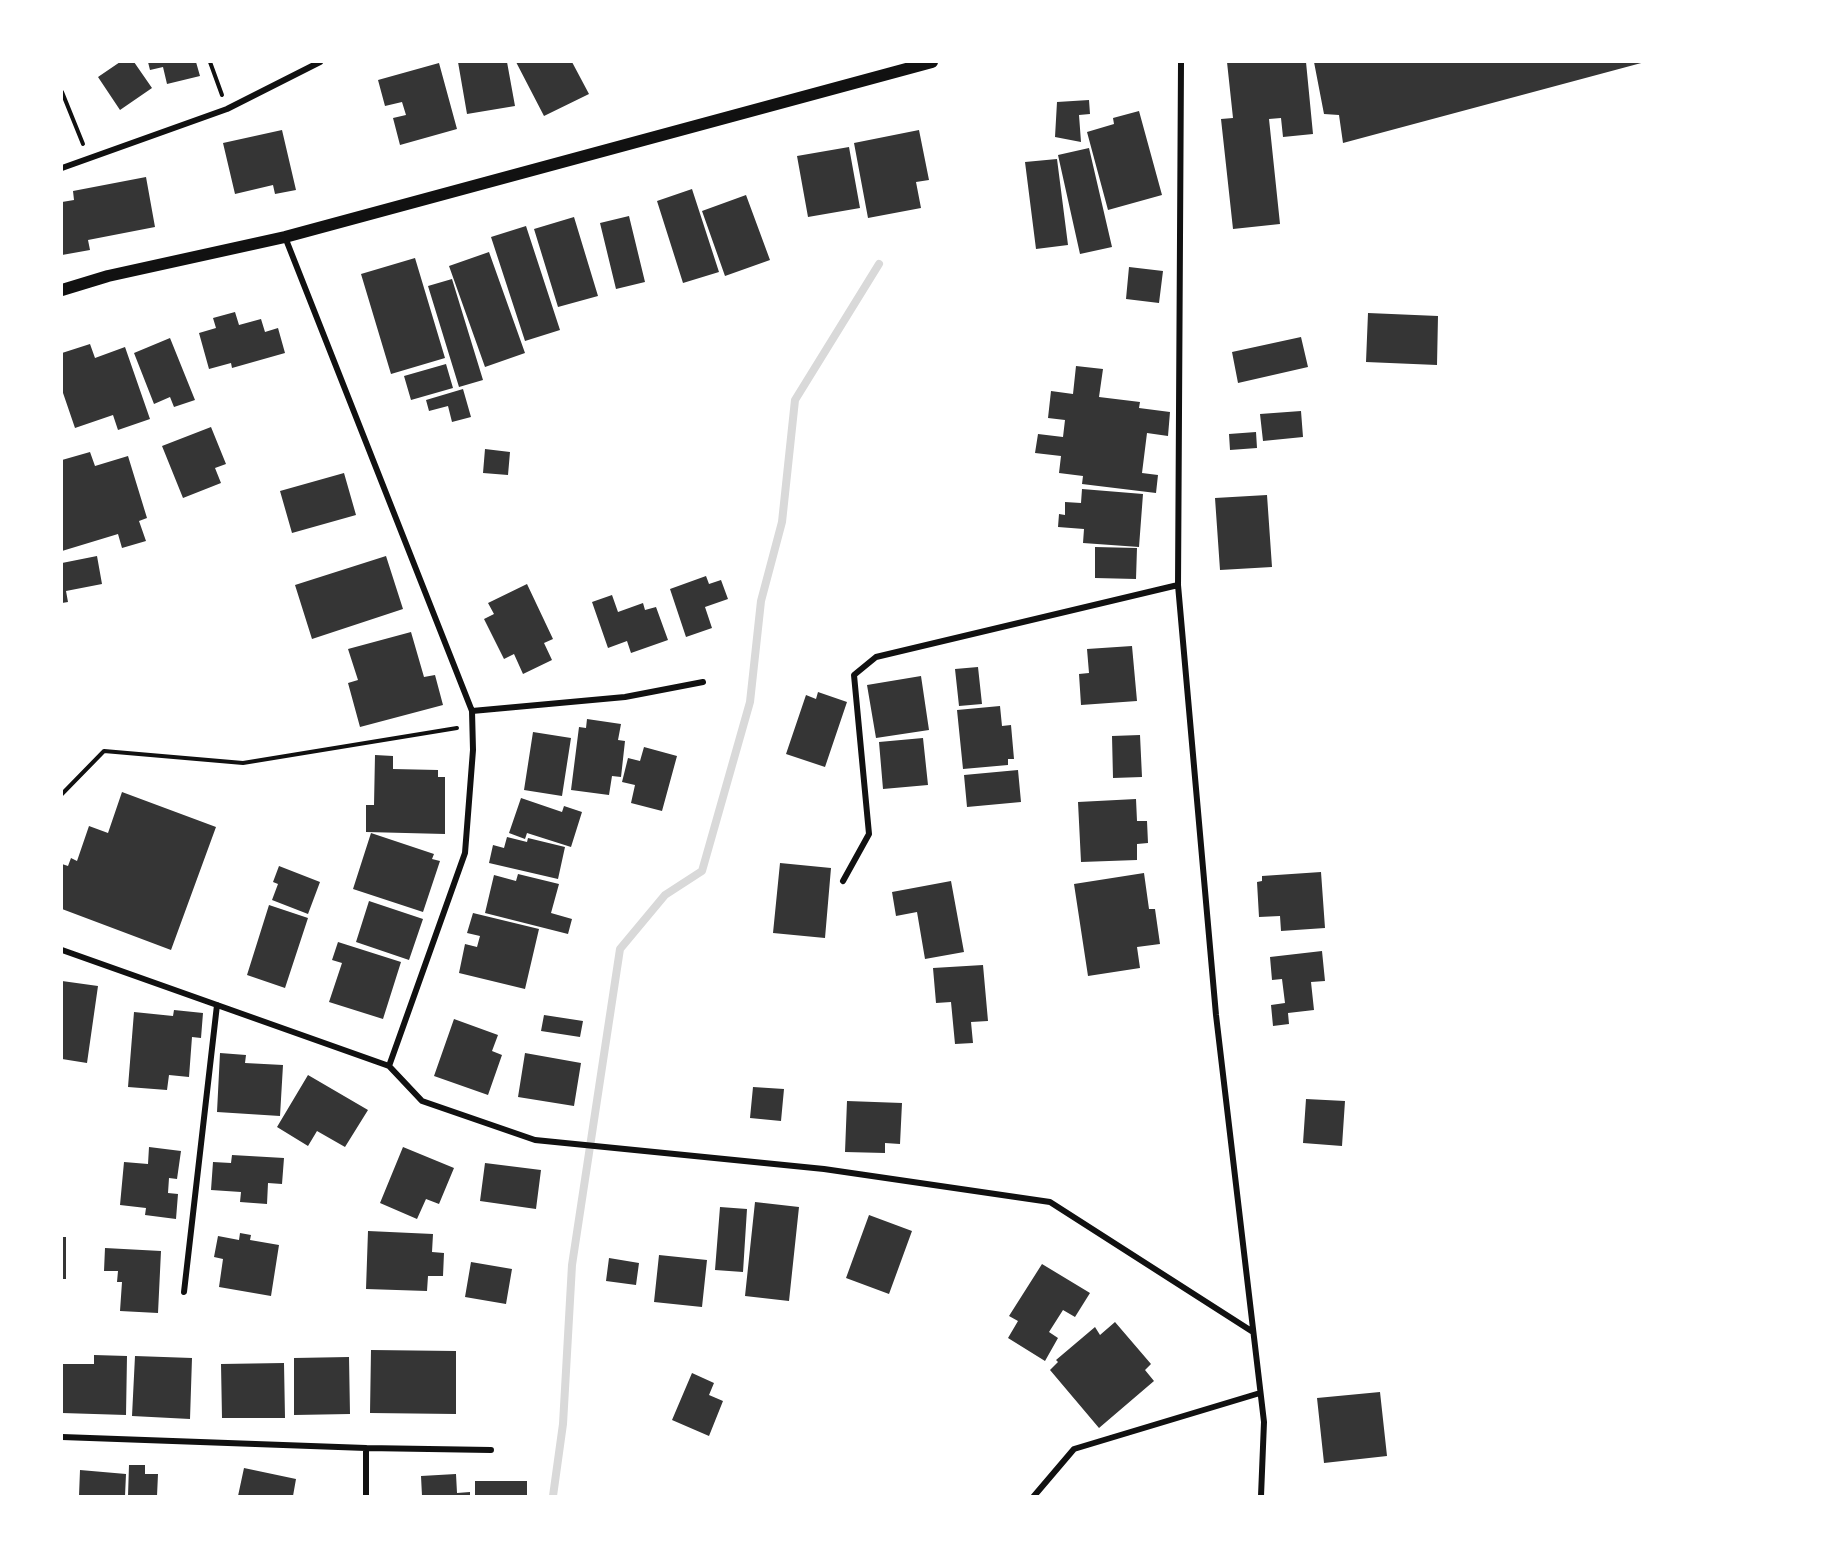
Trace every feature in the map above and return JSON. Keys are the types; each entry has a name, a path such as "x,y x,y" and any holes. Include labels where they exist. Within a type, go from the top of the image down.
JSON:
{"main road":[{"path":"62,290 108,276 285,237 932,62"}],"street":[{"path":"62,168 227,109 320,62"},
{"path":"1181,62 1178,585 1216,1016 1264,1422 1261,1497"},
{"path":"285,237 472,711 465,853 389,1066"},
{"path":"843,881 869,834 854,675 876,657 1178,585"},
{"path":"472,711 625,697 703,682"},
{"path":"62,950 389,1066 422,1101 535,1140 825,1170 1050,1202 1253,1332"},
{"path":"184,1292 217,1005"},
{"path":"1034,1497 1074,1449 1260,1393"},
{"path":"62,1437 491,1450"},
{"path":"366,1448 366,1497"}],"path":[{"path":"210,62 227,109"},
{"path":"62,92 90,159"},
{"path":"62,794 104,751 243,763 472,725"}],"building":[{"path":"120,62 134,62 152,88 120,110 98,77"},
{"path":"148,62 196,62 200,76 167,84 163,67 150,70"},
{"path":"458,62 507,62 515,106 467,114"},
{"path":"516,62 572,62 589,94 544,116"},
{"path":"1227,62 1306,62 1313,134 1283,137 1281,118 1269,119 1280,224 1233,229 1221,119 1233,118"},
{"path":"1314,62 1645,62 1343,143 1339,115 1324,114"},
{"path":"439,63 457,129 400,145 393,118 406,115 402,102 385,106 378,80"},
{"path":"1089,100 1090,114 1079,115 1081,142 1055,137 1057,102"},
{"path":"1139,111 1162,195 1108,210 1087,132 1114,124 1113,118"},
{"path":"282,130 296,190 275,194 273,185 235,194 223,143"},
{"path":"919,130 929,180 916,182 921,208 868,218 854,143"},
{"path":"849,147 860,208 808,217 797,156"},
{"path":"1089,148 1112,247 1080,254 1058,155"},
{"path":"1057,159 1068,245 1036,249 1025,162"},
{"path":"146,177 155,227 88,240 90,250 62,255 62,202 74,200 73,191"},
{"path":"692,189 719,272 683,283 657,201"},
{"path":"746,195 770,260 725,276 702,211"},
{"path":"629,216 645,282 616,289 600,223"},
{"path":"574,217 598,296 558,307 534,229"},
{"path":"526,226 560,330 525,341 491,237"},
{"path":"489,252 525,353 485,367 449,266"},
{"path":"415,258 445,358 391,374 361,274"},
{"path":"1129,267 1163,271 1159,303 1126,299"},
{"path":"452,279 483,380 459,387 428,286"},
{"path":"235,312 239,325 261,319 265,332 278,328 285,353 232,368 231,363 209,369 199,333 216,328 213,318"},
{"path":"1368,313 1438,316 1437,365 1366,362"},
{"path":"1301,337 1308,367 1238,383 1232,352"},
{"path":"170,338 195,400 174,407 170,397 154,404 134,353"},
{"path":"90,344 95,358 125,347 150,419 118,430 113,415 75,428 62,390 62,353"},
{"path":"446,364 453,388 411,400 404,376"},
{"path":"1076,366 1103,369 1099,397 1140,402 1139,408 1170,412 1168,436 1147,433 1142,473 1158,475 1156,493 1082,484 1083,476 1059,473 1061,456 1035,453 1038,434 1063,437 1065,420 1048,418 1051,391 1073,394"},
{"path":"463,389 471,417 452,422 448,406 429,411 426,400"},
{"path":"1301,411 1303,437 1263,441 1260,414"},
{"path":"211,427 226,464 215,468 221,483 183,498 162,446"},
{"path":"1256,432 1257,448 1230,450 1229,434"},
{"path":"485,449 510,452 508,475 483,473"},
{"path":"90,452 95,466 128,456 147,518 139,521 146,541 122,548 118,534 62,551 62,460"},
{"path":"344,473 356,515 292,533 280,491"},
{"path":"1082,489 1143,494 1139,547 1083,543 1084,529 1058,527 1059,514 1065,515 1065,502 1081,503"},
{"path":"1267,495 1272,567 1220,570 1215,498"},
{"path":"1095,547 1137,548 1136,579 1095,578"},
{"path":"97,556 102,584 66,591 68,602 62,603 62,563"},
{"path":"386,556 403,609 312,639 295,585"},
{"path":"706,576 709,584 721,580 728,599 705,607 712,628 686,637 670,589"},
{"path":"527,584 553,639 544,643 552,660 523,674 514,654 504,659 484,619 494,614 488,603"},
{"path":"612,595 618,612 643,603 645,610 656,607 668,640 631,653 627,641 608,648 592,602"},
{"path":"411,632 424,677 435,675 443,705 360,727 348,683 358,680 348,649"},
{"path":"1132,646 1137,701 1081,705 1079,674 1089,673 1087,649"},
{"path":"978,667 982,704 959,706 955,669"},
{"path":"921,676 929,730 876,738 867,685"},
{"path":"818,692 847,702 825,767 786,754 806,695 816,699"},
{"path":"1000,706 1002,726 1011,725 1014,759 1008,759 1008,765 963,769 957,710"},
{"path":"587,719 621,724 618,740 625,741 621,777 612,776 609,795 571,790 579,727 586,728"},
{"path":"533,732 571,738 562,796 524,790"},
{"path":"1140,735 1142,777 1113,778 1112,736"},
{"path":"923,738 928,785 883,789 879,742"},
{"path":"644,747 677,756 662,811 631,803 635,785 622,782 628,758 640,761"},
{"path":"375,755 393,756 393,769 438,770 438,777 445,777 445,834 366,832 366,805 374,805"},
{"path":"1018,770 1021,802 967,807 964,775"},
{"path":"122,792 216,827 171,950 62,909 62,864 68,866 71,858 77,861 89,826 108,833"},
{"path":"521,798 562,812 564,806 582,812 571,847 527,833 525,839 509,833"},
{"path":"1136,799 1137,821 1147,821 1148,843 1137,844 1137,860 1081,862 1078,802"},
{"path":"371,833 434,854 432,859 440,861 423,912 353,889"},
{"path":"507,837 527,842 528,838 565,847 558,879 489,863 493,845 504,848"},
{"path":"780,863 831,868 825,938 773,933"},
{"path":"279,866 320,882 308,914 272,900 278,884 273,882"},
{"path":"1321,872 1325,928 1281,931 1280,916 1259,917 1257,882 1262,881 1262,876"},
{"path":"1144,873 1149,909 1155,909 1160,944 1137,947 1140,968 1088,976 1074,884"},
{"path":"518,874 559,884 551,913 572,919 568,934 485,913 494,875 516,881"},
{"path":"951,881 964,952 925,959 917,912 896,916 892,892"},
{"path":"369,901 423,919 409,960 356,942"},
{"path":"269,905 308,918 285,988 247,975"},
{"path":"473,913 539,929 525,989 459,973 465,944 477,947 480,936 467,933"},
{"path":"338,942 401,962 383,1019 329,1002 342,963 332,960"},
{"path":"1322,951 1325,981 1311,982 1314,1010 1288,1013 1289,1024 1273,1026 1271,1005 1285,1003 1282,979 1272,980 1270,957"},
{"path":"983,965 988,1021 971,1022 973,1043 955,1044 951,1002 936,1003 933,968"},
{"path":"62,981 98,986 87,1063 62,1059"},
{"path":"174,1010 203,1013 201,1038 192,1037 189,1077 169,1075 167,1090 128,1087 134,1012 173,1016"},
{"path":"544,1015 583,1021 580,1037 541,1031"},
{"path":"454,1019 498,1035 492,1051 502,1055 488,1095 434,1076"},
{"path":"220,1053 246,1055 245,1063 283,1065 280,1116 217,1112"},
{"path":"525,1053 581,1063 574,1106 518,1097"},
{"path":"308,1075 368,1110 345,1147 317,1131 308,1146 277,1127"},
{"path":"753,1087 784,1089 781,1121 750,1118"},
{"path":"1306,1099 1345,1101 1342,1146 1303,1143"},
{"path":"847,1101 902,1103 900,1144 885,1143 885,1153 845,1152"},
{"path":"149,1147 181,1151 177,1179 169,1178 168,1193 178,1194 176,1219 145,1215 146,1208 120,1205 124,1162 148,1164"},
{"path":"403,1147 454,1168 439,1204 426,1199 417,1219 380,1203"},
{"path":"232,1155 284,1158 282,1184 268,1183 267,1204 240,1202 241,1192 211,1190 213,1162 231,1163"},
{"path":"485,1163 541,1170 536,1209 480,1201"},
{"path":"755,1202 799,1207 789,1301 745,1296"},
{"path":"720,1207 747,1209 743,1272 715,1270"},
{"path":"869,1215 912,1231 889,1294 846,1278"},
{"path":"368,1231 433,1234 432,1252 444,1253 443,1276 428,1276 427,1291 366,1289"},
{"path":"240,1233 251,1235 250,1240 279,1245 271,1296 219,1287 223,1259 214,1257 218,1236 239,1240"},
{"path":"62,1237 66,1237 66,1279 62,1279"},
{"path":"105,1248 161,1251 158,1313 120,1311 122,1282 117,1282 118,1271 104,1271"},
{"path":"659,1255 707,1260 702,1307 654,1302"},
{"path":"609,1258 639,1263 636,1285 606,1281"},
{"path":"471,1262 512,1269 506,1304 465,1297"},
{"path":"1042,1264 1090,1293 1075,1317 1063,1310 1049,1332 1058,1338 1045,1361 1008,1338 1018,1321 1009,1316"},
{"path":"1115,1322 1151,1364 1145,1370 1154,1381 1099,1428 1050,1370 1058,1362 1056,1360 1095,1327 1100,1335"},
{"path":"371,1350 456,1351 456,1414 370,1413"},
{"path":"94,1355 127,1356 126,1415 62,1413 62,1364 94,1364"},
{"path":"135,1356 192,1358 190,1419 132,1416"},
{"path":"349,1357 350,1414 294,1415 294,1358"},
{"path":"284,1363 285,1418 222,1418 221,1364"},
{"path":"692,1373 714,1383 709,1395 723,1401 709,1436 672,1420"},
{"path":"1380,1392 1387,1456 1324,1463 1317,1398"},
{"path":"129,1465 145,1465 145,1474 158,1474 157,1496 128,1496"},
{"path":"244,1468 296,1479 293,1496 238,1496"},
{"path":"80,1470 126,1474 125,1496 79,1496"},
{"path":"456,1474 457,1493 470,1492 470,1496 422,1496 421,1476"},
{"path":"475,1481 527,1481 527,1496 475,1496"}],"waterway":[{"path":"553,1496 563,1424 572,1265 620,949 665,895 702,871 750,702 761,601 782,522 795,400 879,264"}]}
